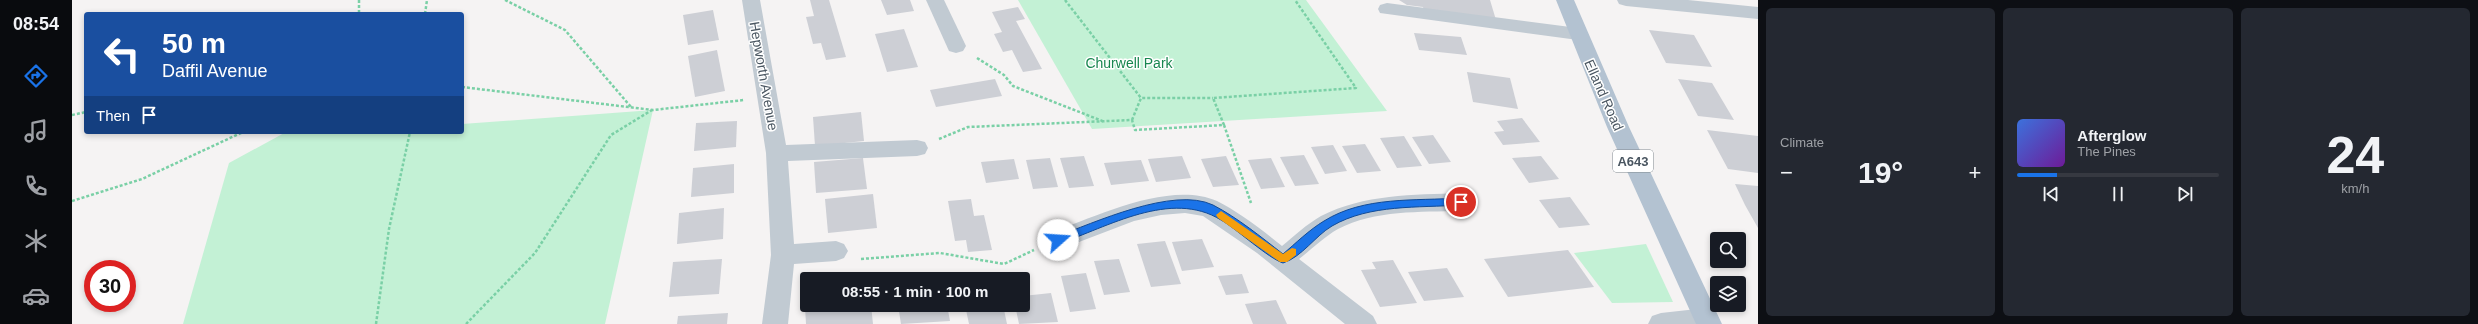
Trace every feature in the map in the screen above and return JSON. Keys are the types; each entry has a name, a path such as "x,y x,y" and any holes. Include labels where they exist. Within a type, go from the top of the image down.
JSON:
{"main road":[{"name":"Elland Road","path":"1565,0 1618,127 1707,322"}],"street":[{"name":"Hepworth Avenue","path":"751,0 777,153 783,255 775,324"},
{"path":"935,0 956,46"},
{"path":"1626,0 1758,13"},
{"path":"1386,9 1578,34"},
{"path":"777,153 917,148"},
{"path":"1274,252 1346,215 1372,207 1461,202"},
{"path":"1058,240 1131,213 1161,206 1185,204 1209,208 1274,252 1364,324"},
{"path":"783,255 836,251"},
{"path":"1661,324 1707,322"}],"path":[{"path":"359,0 359,12"},
{"path":"425,12 427,0"},
{"path":"505,0 565,30 631,107"},
{"path":"1065,0 1081,18 1141,98"},
{"path":"1141,98 1213,98 1356,88 1295,0"},
{"path":"956,46 1004,75 1013,86 1107,122"},
{"path":"464,87 653,110 768,97"},
{"path":"1141,98 1132,120 1136,130 1224,125"},
{"path":"1213,98 1274,252"},
{"path":"466,324 535,253 611,135 653,110"},
{"path":"72,115 84,112"},
{"path":"917,148 968,127 1132,120"},
{"path":"72,201 142,179 209,146 238,134"},
{"path":"376,324 390,229 410,134"},
{"path":"836,251 866,260 940,253 1004,264 1058,240"}],"green space":[{"name":"Churwell Park","path":"1018,0 1306,0 1387,111 1092,129"},
{"path":"653,110 605,324 183,324 229,163 282,134 464,134 464,124"},
{"path":"1646,244 1673,302 1612,303 1574,253"}],"building":[{"path":"810,0 829,0 846,57 826,60 821,43 813,44 806,17 814,16"},
{"path":"881,0 910,0 914,11 887,15"},
{"path":"1399,0 1490,0 1496,20 1424,10 1423,7 1407,5"},
{"path":"1018,7 1025,19 1016,21 1042,69 1023,72 1012,50 1003,52 994,34 1002,32 992,12"},
{"path":"713,10 719,40 688,45 683,15"},
{"path":"904,29 918,67 887,72 875,34"},
{"path":"1649,30 1694,35 1712,67 1666,63"},
{"path":"1414,33 1461,37 1467,55 1419,50"},
{"path":"717,50 725,91 695,97 688,56"},
{"path":"1467,72 1510,78 1518,109 1473,102"},
{"path":"995,79 1002,96 936,107 930,90"},
{"path":"1678,79 1712,83 1734,120 1698,116"},
{"path":"861,112 864,141 815,146 813,117"},
{"path":"1522,118 1540,142 1503,145 1494,132 1504,131 1497,121"},
{"path":"737,121 736,147 694,151 696,123"},
{"path":"1707,130 1758,136 1758,173 1728,169"},
{"path":"1433,135 1451,162 1429,164 1412,137"},
{"path":"1404,136 1422,166 1397,168 1380,138"},
{"path":"1365,144 1381,171 1357,173 1342,146"},
{"path":"1333,145 1347,171 1325,174 1311,147"},
{"path":"1304,155 1319,184 1295,186 1280,157"},
{"path":"1084,156 1094,186 1069,188 1060,158"},
{"path":"1182,156 1191,178 1156,182 1148,159"},
{"path":"1226,156 1239,185 1213,187 1201,159"},
{"path":"1541,156 1559,179 1529,183 1512,158"},
{"path":"863,158 867,189 816,193 814,162"},
{"path":"1050,158 1058,187 1033,189 1026,160"},
{"path":"1271,158 1285,187 1261,189 1248,160"},
{"path":"1014,159 1019,179 986,183 981,162"},
{"path":"1141,160 1149,181 1111,185 1104,163"},
{"path":"734,164 734,193 691,197 693,168"},
{"path":"1735,184 1758,186 1758,228 1745,205"},
{"path":"873,194 877,228 828,233 825,199"},
{"path":"1570,197 1590,225 1559,228 1539,200"},
{"path":"971,199 974,216 984,215 992,250 968,252 966,240 955,241 948,201"},
{"path":"724,208 723,239 677,244 679,213"},
{"path":"1202,239 1214,267 1182,271 1172,242"},
{"path":"1165,241 1181,284 1151,287 1137,244"},
{"path":"1568,250 1594,287 1508,297 1484,259"},
{"path":"722,259 719,294 669,297 673,262"},
{"path":"1119,259 1130,292 1104,295 1094,261"},
{"path":"1393,260 1417,303 1380,307 1361,270 1376,269 1372,262"},
{"path":"1447,268 1464,297 1424,301 1408,272"},
{"path":"1086,273 1096,309 1070,312 1061,276"},
{"path":"1242,274 1249,293 1226,295 1218,276"},
{"path":"1051,293 1058,322 1019,324 1016,312 1030,312 1030,295"},
{"path":"1276,300 1287,324 1253,324 1245,304"},
{"path":"805,312 872,312 873,324 806,324"},
{"path":"899,312 948,312 950,321 901,324"},
{"path":"966,312 1004,312 1007,324 969,324"},
{"path":"728,313 727,324 677,324 678,316"}],"slow traffic":[{"path":"1221,215 1283,259 1292,252"}],"route":[{"path":"1058,240 1131,213 1161,206 1185,204 1209,208 1237,225 1283,259 1327,224 1346,215 1372,207 1461,202"}]}
